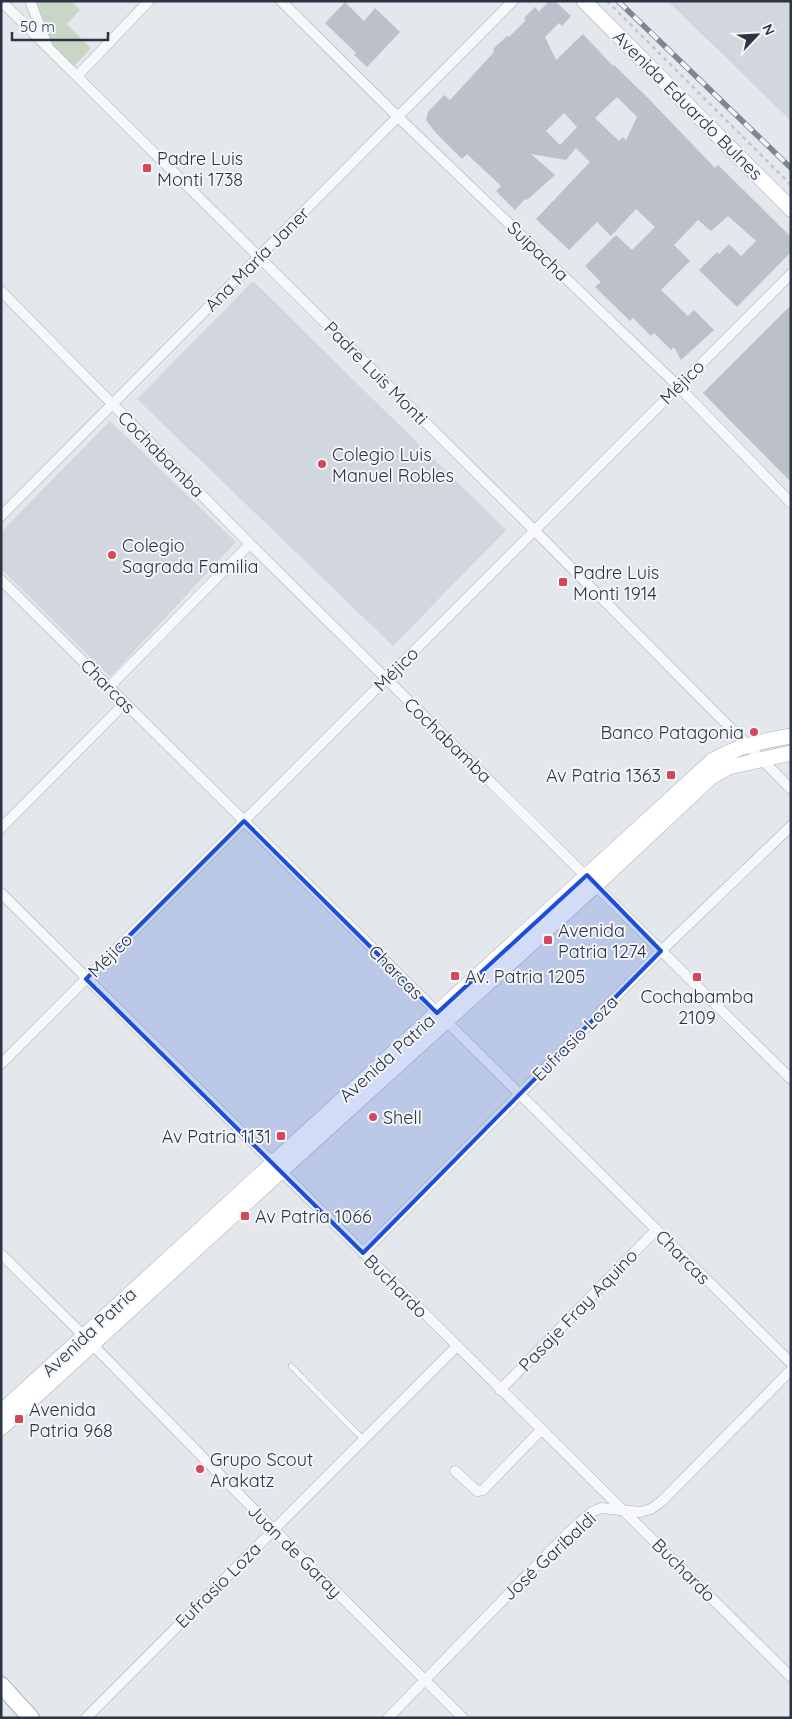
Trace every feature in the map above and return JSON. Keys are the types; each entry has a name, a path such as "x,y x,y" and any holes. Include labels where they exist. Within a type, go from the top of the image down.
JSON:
{"main road":[{"name":"Avenida Eduardo Bulnes","path":"584,1 791,209"},
{"name":"Avenida Patria","path":"591,880 712,761 726,752 747,745 791,736"},
{"name":"Avenida Patria","path":"1,1428 88,1340 591,880 711,778 729,767 791,753"},
{"name":"Avenida Patria","path":"1,1412 88,1340"},
{"path":"1,1685 31,1718"}],"street":[{"name":"Padre Luis Monti","path":"2,1 534,530 791,789"},
{"path":"30,1 48,48"},
{"path":"77,76 149,1"},
{"name":"Suipacha","path":"282,1 398,117 678,386 791,503"},
{"name":"Ana María Janer","path":"1,516 513,1"},
{"name":"Méjico","path":"1,1064 791,274"},
{"name":"Cochabamba","path":"1,291 250,544 791,1080"},
{"path":"109,687 250,544"},
{"name":"Charcas","path":"1,580 791,1363"},
{"path":"1,828 125,703"},
{"name":"Eufrasio Loza","path":"363,1253 661,951 791,826"},
{"name":"Buchardo","path":"1,893 791,1677"},
{"name":"Pasaje Fray Aquino","path":"500,1390 656,1230"},
{"name":"Juan de Garay","path":"1,1254 463,1718"},
{"name":"Eufrasio Loza","path":"86,1718 273,1529 365,1440 456,1346"},
{"name":"José Garibaldi","path":"388,1718 570,1532 592,1512 601,1508 640,1512 651,1509 662,1501 791,1370"},
{"path":"455,1472 477,1491 483,1490 541,1430"}],"lane":[{"path":"291,1366 365,1440"}],"path":[{"path":"607,1 791,185"}],"highlighted area":[{"path":"244,821 437,1013 587,875 661,951 363,1253 86,979"}],"shaded area":[{"path":"668,1 791,1 791,121"},
{"name":"Colegio Luis Manuel Robles","path":"253,281 506,530 393,646 137,399"},
{"name":"Colegio Sagrada Familia","path":"110,421 236,542 110,677 1,569 1,532"}],"green space":[{"path":"34,1 71,1 80,10 67,24 91,48 74,66 66,63 53,49 43,29"}],"building":[{"path":"549,1 555,1 571,16 562,26 559,23 545,37 556,60 583,34 715,168 718,165 791,237 791,252 737,307 699,270 717,252 719,254 729,244 741,256 756,241 728,216 711,231 698,220 674,245 690,261 661,290 688,316 694,310 714,330 681,360 674,347 671,350 654,333 651,336 633,318 630,321 595,287 601,282 585,266 616,235 632,250 655,227 636,209 611,236 597,222 569,250 536,219 590,162 576,148 566,160 531,154 555,175 527,200 525,199 515,210 496,191 501,186 467,154 462,159 435,132 426,120 428,112 444,95 450,100 494,52 493,49 507,36 509,37 526,20 524,18 535,7 539,12","holes":["617,97 637,117 626,140 623,137 619,141 595,118","564,113 577,127 560,145 546,131"]},
{"path":"345,2 364,21 375,8 400,32 367,67 354,55 356,53 325,23"},
{"path":"791,305 791,482 703,393"}],"railway":[{"path":"618,1 791,168"}],"place":[{"name":"Padre Luis Monti 1738","path":"147,168"},
{"name":"Colegio Luis Manuel Robles","path":"322,464"},
{"name":"Colegio Sagrada Familia","path":"112,555"},
{"name":"Padre Luis Monti 1914","path":"563,582"},
{"name":"Banco Patagonia","path":"754,732"},
{"name":"Av Patria 1363","path":"671,775"},
{"name":"Avenida Patria 1274","path":"548,940"},
{"name":"Av. Patria 1205","path":"455,976"},
{"name":"Cochabamba 2109","path":"697,977"},
{"name":"Shell","path":"373,1117"},
{"name":"Av Patria 1131","path":"281,1136"},
{"name":"Av Patria 1066","path":"245,1216"},
{"name":"Avenida Patria 968","path":"19,1419"},
{"name":"Grupo Scout Arakatz","path":"200,1469"}]}
